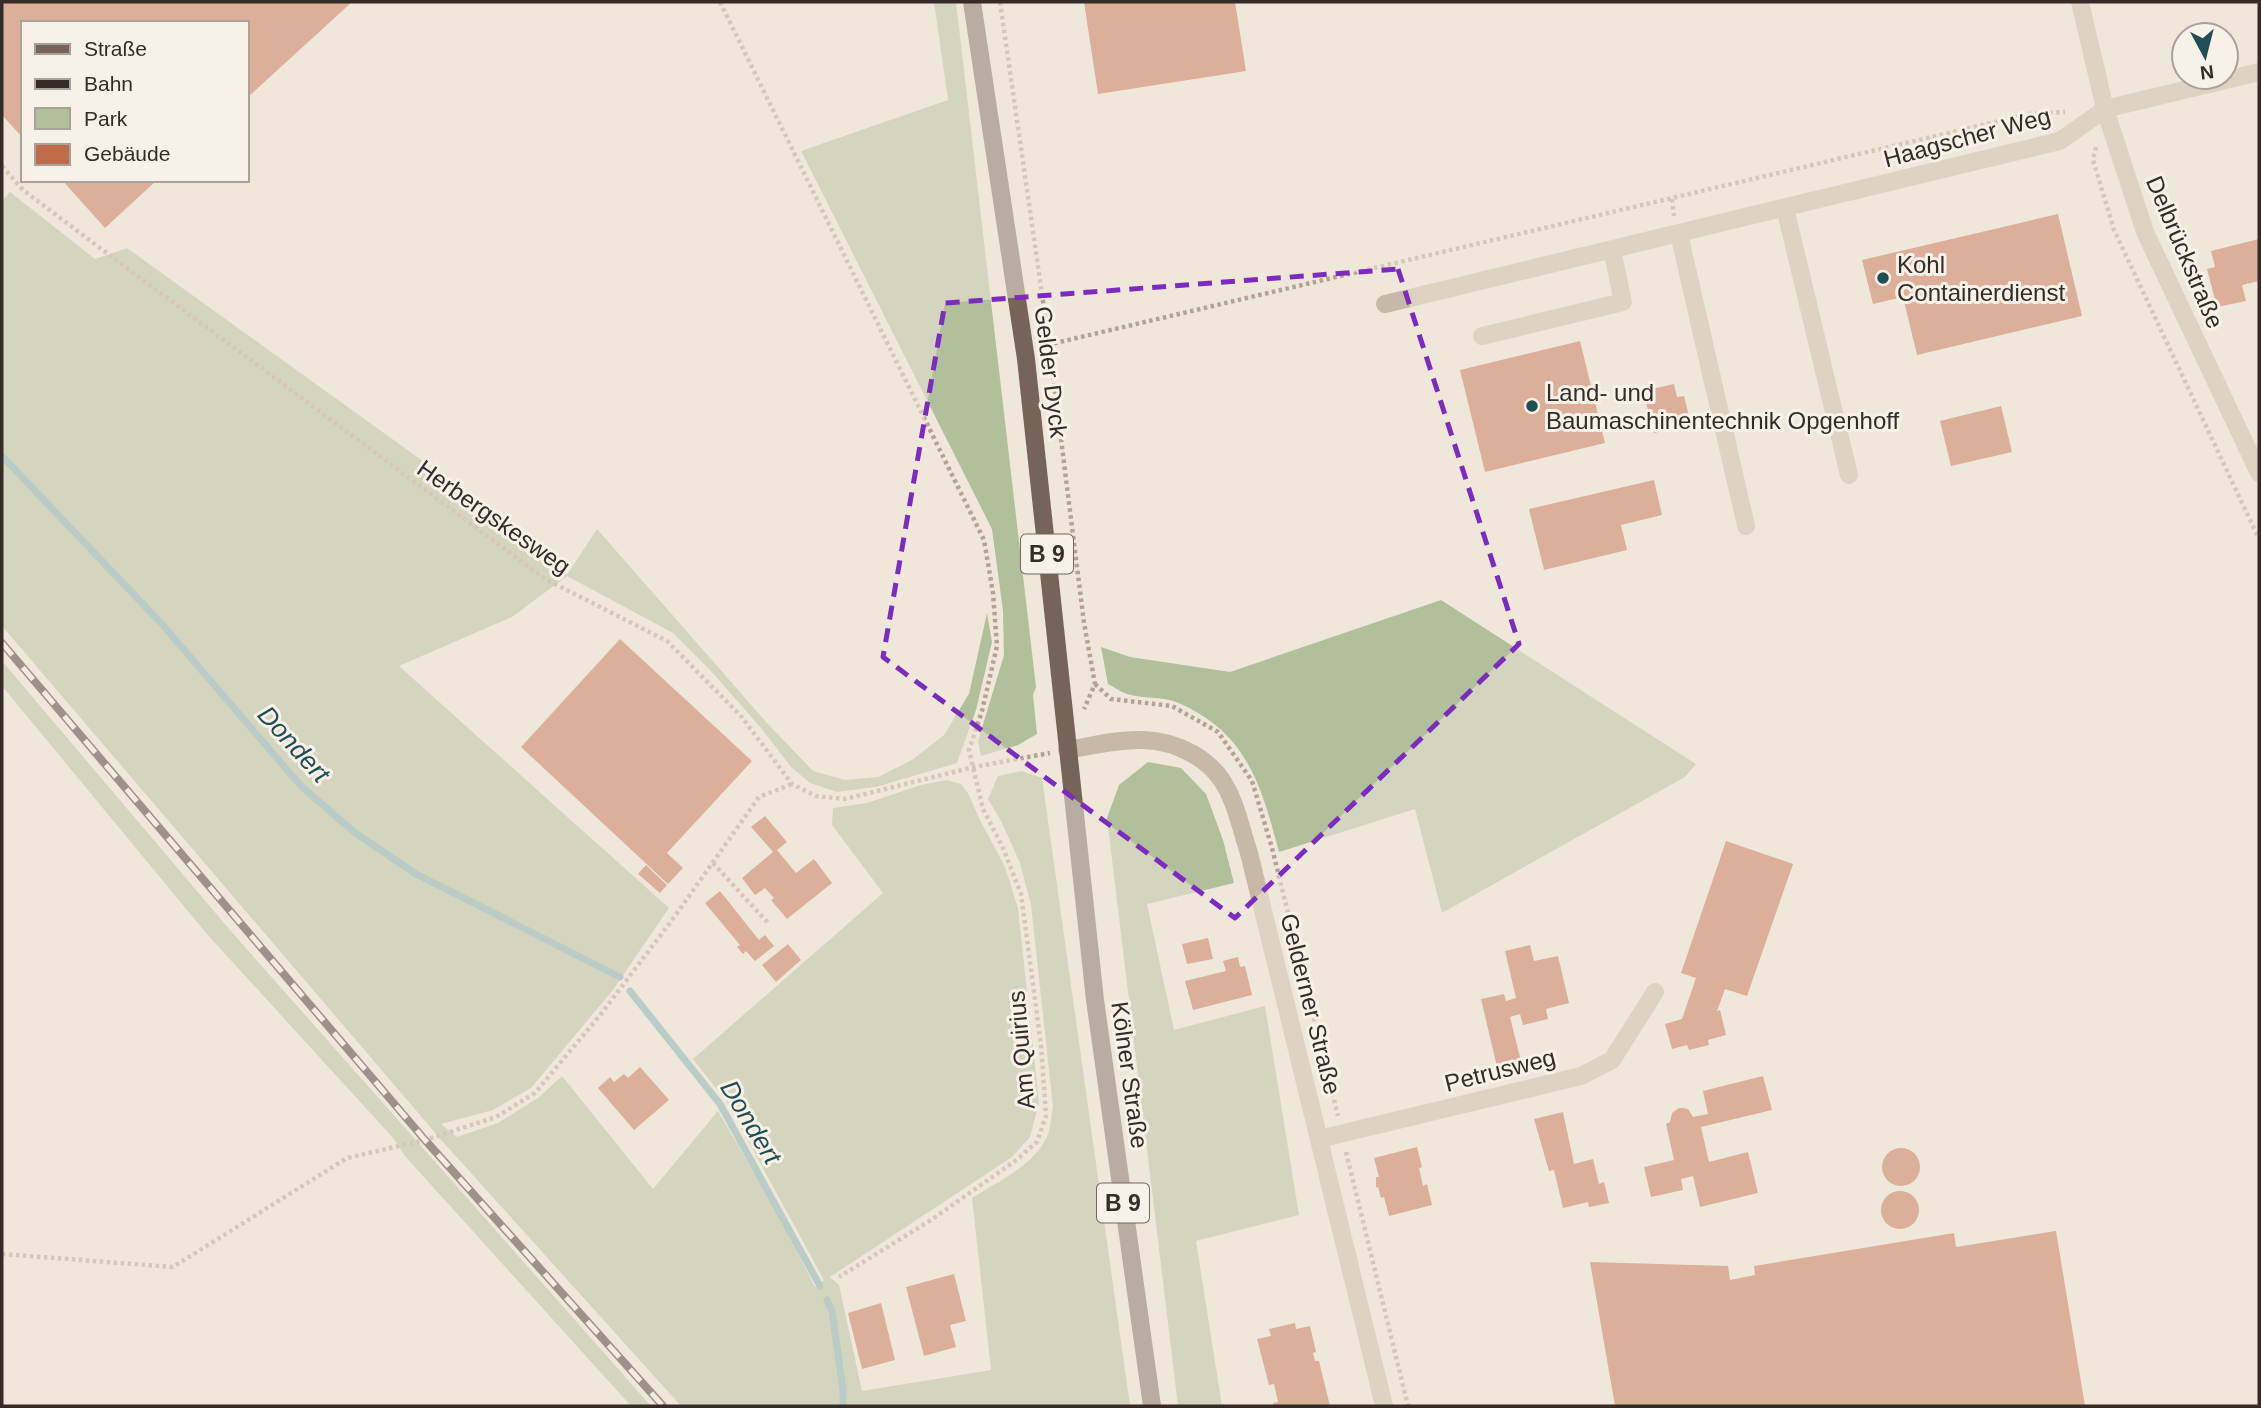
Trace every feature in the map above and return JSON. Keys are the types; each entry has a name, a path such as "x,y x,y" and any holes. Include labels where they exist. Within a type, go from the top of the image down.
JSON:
{"main road":[{"name":"Gelder Dyck","path":"972,2 1026,359 1067,750"},
{"name":"Kölner Straße","path":"1067,750 1095,1000 1152,1406"}],"street":[{"name":"Delbrückstraße","path":"2080,2 2105,109 2145,232 2259,473"},
{"name":"Haagscher Weg","path":"1385,304 2060,141 2105,109 2259,72"},
{"path":"1785,208 1849,475"},
{"path":"1679,234 1746,526"},
{"path":"1482,336 1623,302 1612,250"},
{"name":"Gelderner Straße","path":"1067,750 1142,740 1170,744 1195,754 1214,770 1228,790 1249,853 1384,1406"},
{"name":"Petrusweg","path":"1319,1139 1581,1076 1612,1060 1655,992"}],"path":[{"name":"Am Quirius","path":"720,2 984,540 993,593 997,646 970,750 982,809 1003,848 1021,894 1041,1045 1046,1116 1037,1142 1015,1161 931,1220 839,1277"},
{"path":"1000,2 1049,343 1084,623 1095,684"},
{"path":"2105,109 2094,160 2114,230 2259,539"},
{"path":"1026,359 1049,343 2029,114 2067,112"},
{"name":"Herbergskesweg","path":"2,166 23,190 111,257 545,579 667,640 741,716 792,784"},
{"path":"2,1254 173,1266 347,1158 425,1140 496,1117 535,1093 601,1014 759,797 792,784 816,796 845,799 974,767 1067,750"},
{"path":"713,863 769,924"}],"highlighted area":[{"path":"1398,269 1519,644 1235,918 883,657 945,303"}],"green space":[{"path":"934,2 956,2 1036,687 1033,695 1037,734 1018,745 981,756 978,741 1004,655 1003,611 992,529 801,151 948,100"},
{"path":"10,192 95,259 127,248 552,554 567,575 597,529 768,724 813,771 845,780 878,777 912,760 944,735 969,694 987,613 992,642 976,710 957,763 876,787 837,792 810,783 791,767 711,671 673,633 567,576 512,617 399,666 669,908 613,990 531,1088 493,1110 441,1124 457,1137 498,1123 538,1098 562,1076 653,1189 718,1111 777,1212 815,1287 824,1280 727,1102 693,1059 883,893 832,825 833,808 867,803 921,785 947,780 961,784 1005,867 1018,908 1039,1103 1030,1137 1012,1157 830,1277 839,1285 862,1391 991,1370 972,1198 1015,1171 1035,1154 1048,1134 1053,1107 1031,905 1020,863 988,799 998,776 1022,771 1042,778 1130,1406 681,1406 443,1142 2,626 2,201"},
{"path":"1441,600 1696,764 1685,777 1442,913 1415,809 1279,852 1257,782 1235,744 1219,728 1200,714 1176,702 1127,694 1108,684 1101,647 1130,657 1230,672"},
{"path":"2,661 230,930 651,1406 631,1406 404,1155 394,1139 206,933 2,686"},
{"path":"1148,762 1181,768 1206,794 1223,840 1234,883 1147,904 1174,1030 1265,1006 1299,1215 1196,1241 1222,1406 1178,1406 1107,818 1119,785"}],"building":[{"path":"2,2 352,2 248,97 248,21 21,21 21,136 2,115"},
{"path":"1084,2 1235,2 1246,71 1098,94"},
{"path":"64,182 155,182 105,228"},
{"path":"2058,214 2082,316 1917,355 1903,297 1873,304 1862,260"},
{"path":"2259,239 2259,281 2242,285 2246,301 2217,307 2207,269 2215,267 2211,251"},
{"name":"Land- und Baumaschinentechnik Opgenhoff","path":"1580,341 1605,443 1485,472 1460,370"},
{"path":"1674,384 1677,397 1684,396 1691,424 1654,433 1643,391"},
{"path":"2001,406 2012,452 1951,466 1940,421"},
{"path":"1654,480 1662,515 1621,525 1627,550 1544,570 1529,509"},
{"path":"620,639 752,761 667,853 683,868 668,884 521,747"},
{"path":"765,816 787,842 777,850 796,873 814,859 832,883 787,919 765,888 755,895 742,878 773,852 751,827"},
{"path":"1726,841 1793,864 1747,996 1725,989 1717,1011 1720,1010 1726,1035 1708,1040 1709,1045 1689,1050 1687,1045 1672,1049 1665,1024 1682,1019 1696,978 1681,973"},
{"path":"646,865 667,885 660,893 638,874"},
{"path":"720,891 759,940 765,935 774,946 755,961 746,951 743,954 737,947 740,945 705,903"},
{"path":"1208,938 1213,959 1187,964 1182,944"},
{"path":"788,944 801,960 776,982 762,965"},
{"path":"1530,945 1534,961 1558,956 1569,1003 1546,1009 1548,1019 1523,1025 1520,1014 1510,1017 1521,1061 1497,1067 1481,999 1504,994 1506,1001 1516,998 1505,951"},
{"path":"1238,957 1240,967 1245,966 1252,995 1193,1010 1185,981 1226,971 1223,961"},
{"path":"640,1067 669,1100 634,1130 598,1088 610,1077 614,1082 624,1074 628,1078"},
{"path":"1763,1076 1772,1110 1701,1127 1709,1162 1748,1152 1758,1193 1700,1207 1693,1176 1681,1179 1683,1190 1651,1197 1644,1167 1674,1160 1666,1124 1670,1122 1672,1113 1683,1108 1688,1109 1693,1117 1708,1114 1703,1091"},
{"path":"1563,1112 1574,1164 1593,1159 1599,1184 1604,1182 1609,1203 1589,1207 1588,1202 1563,1208 1554,1170 1549,1171 1534,1119"},
{"path":"1417,1147 1423,1186 1427,1184 1432,1205 1389,1216 1384,1197 1381,1198 1378,1187 1376,1188 1376,1177 1379,1177 1374,1158"},
{"path":"1901,1148 1914,1154 1920,1167 1914,1180 1901,1186 1888,1180 1882,1167 1888,1154"},
{"path":"1900,1191 1913,1197 1919,1210 1913,1223 1900,1229 1887,1223 1881,1210 1887,1197"},
{"path":"2056,1231 2085,1406 1615,1406 1590,1262 1728,1266 1730,1280 1755,1275 1754,1266 1954,1233 1956,1247"},
{"path":"954,1274 966,1321 950,1325 956,1347 924,1356 906,1287"},
{"path":"881,1303 895,1360 862,1369 848,1313"},
{"path":"1295,1323 1296,1329 1310,1326 1316,1352 1313,1353 1315,1361 1319,1361 1330,1406 1274,1406 1273,1403 1278,1402 1274,1384 1269,1385 1257,1339 1271,1336 1269,1329"}],"waterway":[{"name":"Dondert","path":"2,456 161,623 301,786 354,832 416,874 620,977"},
{"name":"Dondert","path":"630,991 720,1104 820,1286"},
{"name":"Dondert","path":"827,1300 832,1311 843,1406"}],"railway":[{"path":"2,643 425,1140 663,1406"}],"place":[{"name":"Kohl Containerdienst","path":"1883,278"},
{"name":"Land- und Baumaschinentechnik Opgenhoff","path":"1532,406"}]}
